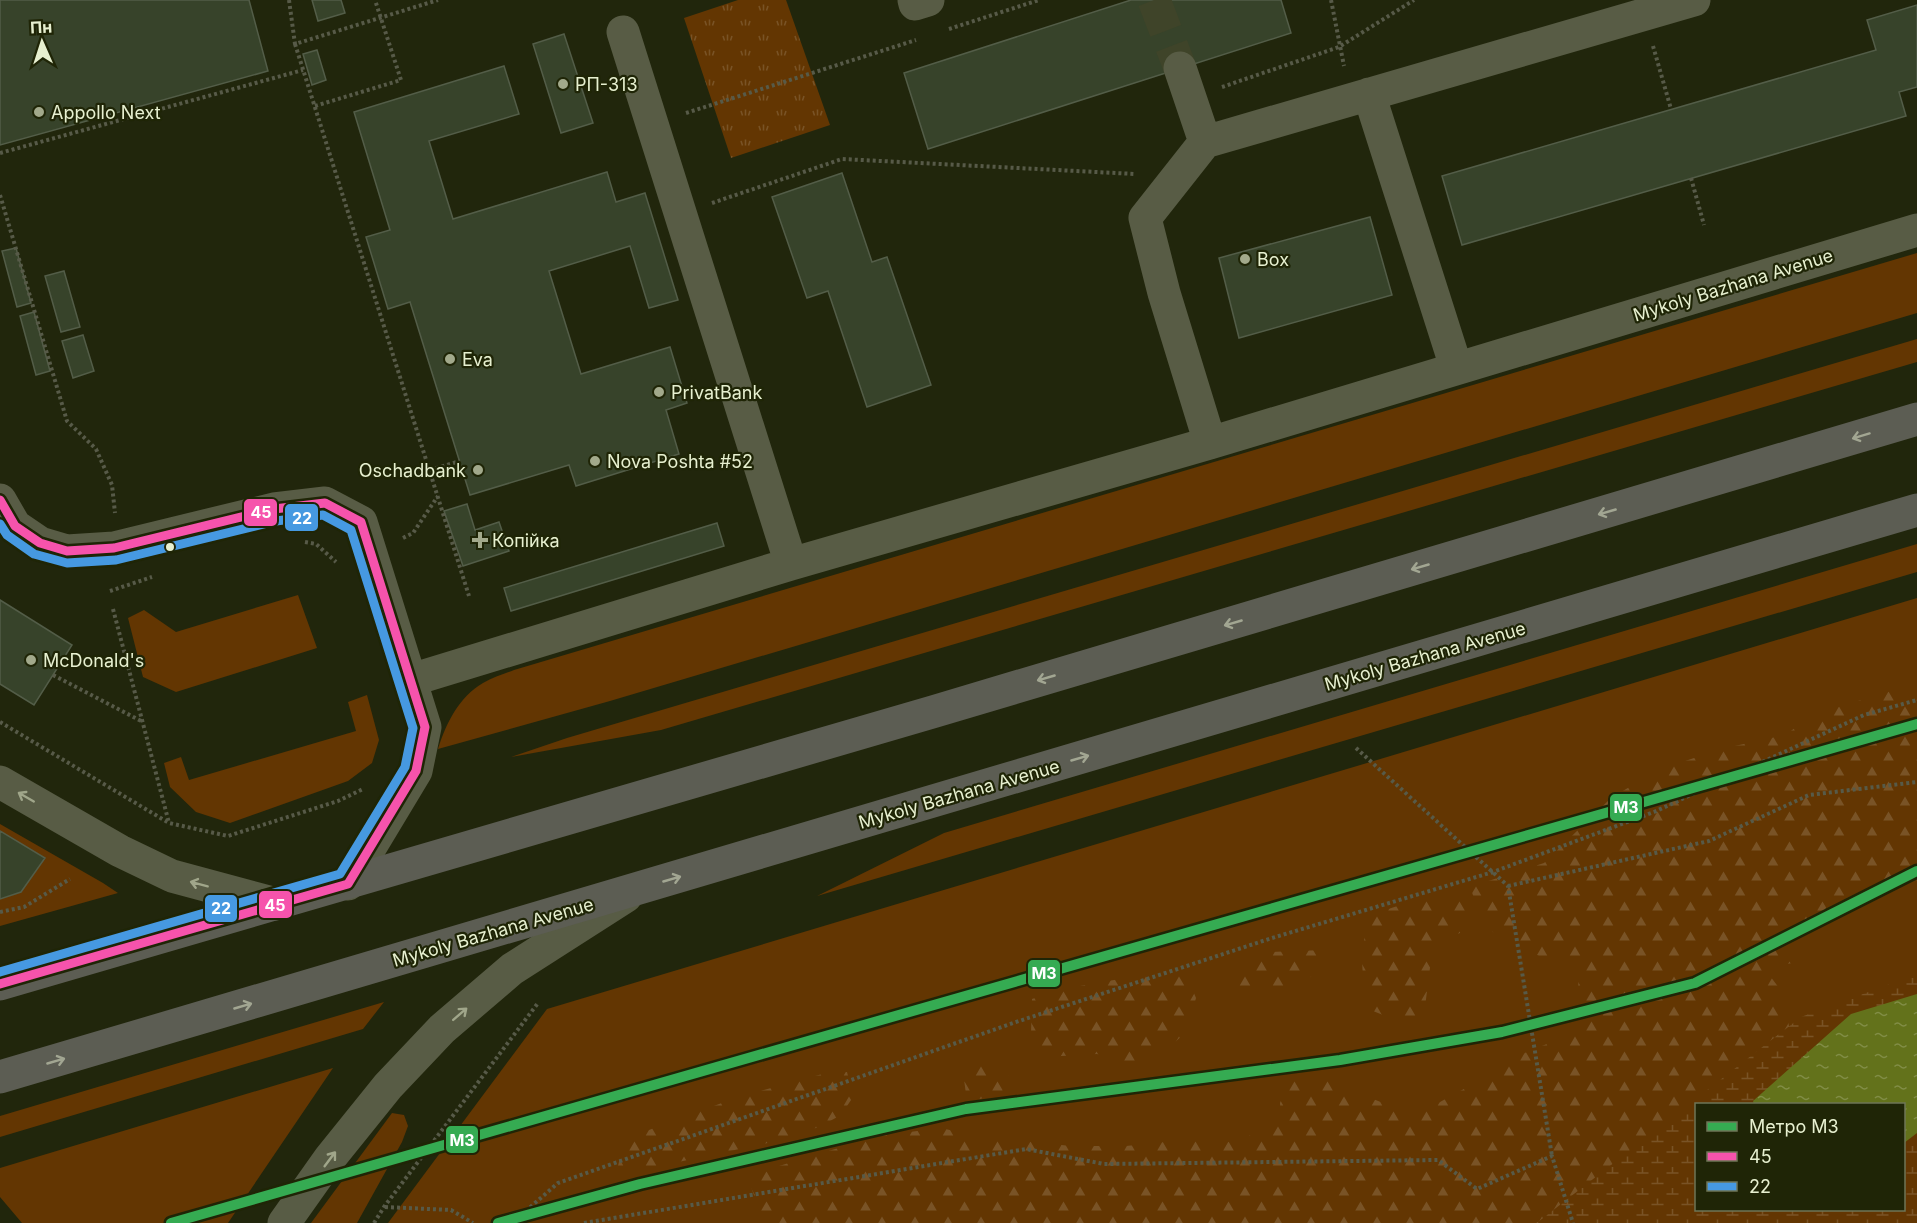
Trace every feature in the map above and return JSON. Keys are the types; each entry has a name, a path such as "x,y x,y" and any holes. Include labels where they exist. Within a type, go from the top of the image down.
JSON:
{"highway":[{"path":"0,984 348,884 1664,496 1917,419"},
{"name":"Mykoly Bazhana Avenue","path":"0,1077 1917,510"}],"street":[{"path":"914,0 915,4 928,0"},
{"path":"1210,443 1164,293 1145,218 1205,142 1694,0"},
{"path":"623,32 791,564"},
{"path":"1185,83 1205,142"},
{"path":"1360,97 1456,367"},
{"name":"Mykoly Bazhana Avenue","path":"411,680 791,564 1210,443 1456,367 1917,230"},
{"path":"0,500 15,526 40,543 68,551 114,548 274,509 325,503 361,522 425,727 416,771 348,884"},
{"path":"0,782 120,851 172,876 276,904"},
{"path":"284,1223 330,1158 388,1086 442,1029 512,969 636,889"}],"path":[{"path":"289,0 295,44 469,596"},
{"path":"315,106 401,81 375,0"},
{"path":"295,44 438,0"},
{"path":"938,32 1039,0"},
{"path":"1331,0 1340,47 1360,97"},
{"path":"1185,83 1340,47 1414,0"},
{"path":"1644,15 1671,109"},
{"path":"681,115 916,40"},
{"path":"0,153 303,70"},
{"path":"709,204 842,159 1178,176"},
{"path":"1691,178 1704,225"},
{"path":"0,195 67,421 96,449 111,485 116,520"},
{"path":"430,470 460,461"},
{"path":"113,609 169,823"},
{"path":"53,675 142,722"},
{"path":"512,1223 558,1183 1024,1019 1272,938 1493,872 1654,812 1864,715 1917,700"},
{"path":"0,722 169,823 228,836 338,801 366,788"},
{"path":"1356,748 1508,886 1552,1156 1573,1223"},
{"path":"1508,886 1709,841 1809,795 1917,782"},
{"path":"0,912 24,907 70,879"},
{"path":"374,1223 538,1003"},
{"path":"584,1223 1026,1149 1104,1164 1438,1160 1477,1189 1552,1156"},
{"path":"384,1207 452,1210 473,1223"}],"green space":[{"path":"738,0 786,0 830,125 731,158 684,18"},
{"path":"1917,253 1917,313 610,701 438,749 449,720 460,703 487,681 514,670"},
{"path":"1917,339 1917,362 661,730 511,757 567,738"},
{"path":"1917,544 1917,572 817,896 944,833"},
{"path":"298,595 317,648 176,692 143,677 128,618 144,610 176,632"},
{"path":"1917,598 1917,1223 388,1223 547,1009"},
{"path":"1917,686 1917,881 1830,901 1793,963 1764,968 1782,992 1791,1036 1695,1103 1695,1211 1905,1211 1917,1223 764,1223 750,1184 760,1174 878,1136 941,1128 976,1136 1071,1146 1126,1146 1174,1141 1238,1142 1281,1118 1280,1103 1289,1081 1325,1076 1345,1094 1373,1099 1396,1108 1429,1108 1520,1055 1564,1037 1577,995 1581,962 1541,957 1485,928 1470,887 1544,863 1611,798 1658,770 1721,749 1785,735 1815,714 1894,690"},
{"path":"367,695 379,740 372,763 348,781 230,823 196,812 170,787 164,763 181,757 189,780 356,731 348,702"},
{"path":"0,824 103,883 118,893 0,926"},
{"path":"1467,895 1470,906 1460,933 1433,944 1425,1007 1417,1020 1393,1019 1373,1011 1363,975 1362,960 1367,930 1374,918 1381,912 1404,904"},
{"path":"1324,950 1318,973 1282,992 1232,987 1243,960 1267,952"},
{"path":"1185,972 1196,998 1187,1031 1172,1045 1129,1064 1097,1054 1044,1057 1031,1034 1032,999 1088,984"},
{"path":"1917,974 1917,1223 1527,1223 1538,1222 1801,1017"},
{"path":"384,1002 363,1029 0,1137 0,1116"},
{"path":"979,1065 1006,1067 1011,1083 1000,1093 973,1101 966,1094 963,1072"},
{"path":"333,1068 228,1223 22,1223 0,1197 0,1168"},
{"path":"847,1072 853,1097 841,1115 819,1127 772,1142 636,1171 618,1166 624,1141 630,1137 738,1097 826,1073"},
{"path":"392,1113 404,1115 408,1126 402,1142 357,1223 311,1223"}],"water":[{"path":"1917,994 1917,1133 1905,1142 1905,1103 1754,1103 1753,1101 1851,1014"}],"building":[{"path":"0,0 249,0 268,71 0,145"},
{"path":"312,0 341,0 345,13 318,21"},
{"path":"1131,0 1281,0 1291,33 928,149 904,73"},
{"path":"1917,5 1917,87 1899,92 1906,116 1462,245 1442,176 1876,50 1867,20"},
{"name":"РП-313","path":"564,34 593,123 561,133 533,44"},
{"path":"317,50 326,80 312,85 303,54"},
{"path":"504,66 519,114 429,141 453,219 607,172 616,202 645,193 678,300 649,308 630,246 549,271 581,374 670,347 687,403 666,410 679,454 576,486 569,465 470,495 410,302 388,309 366,237 390,230 354,112"},
{"path":"842,173 872,262 887,257 931,385 867,407 828,291 807,298 772,197"},
{"path":"1370,217 1392,295 1239,338 1219,258"},
{"path":"16,248 31,303 17,307 2,251"},
{"path":"64,271 80,327 61,332 45,276"},
{"path":"34,312 50,371 36,375 20,316"},
{"path":"83,335 94,371 73,378 62,341"},
{"name":"Копійка","path":"467,504 475,530 499,522 509,551 463,566 444,511"},
{"path":"717,523 724,546 511,611 504,588"},
{"name":"McDonald's","path":"0,600 72,645 34,705 0,684"},
{"path":"0,831 45,858 21,892 0,899"}],"tunnel":[{"path":"1154,0 1180,68"}],"metro line":[{"name":"M3","path":"171,1223 1917,724"},
{"name":"M3","path":"498,1223 640,1184 966,1109 1340,1060 1502,1032 1695,983 1917,871"}],"transit line":[{"name":"45","path":"0,500 15,526 40,543 67,551 114,548 274,509 325,503 361,522 425,727 416,771 348,884 0,984"},
{"name":"22","path":"0,524 7,535 34,554 67,563 116,560 276,521 323,515 351,530 413,728 405,767 340,874 0,972"}],"place":[{"name":"РП-313","path":"563,84"},
{"name":"Appollo Next","path":"39,112"},
{"name":"Box","path":"1245,259"},
{"name":"Eva","path":"450,359"},
{"name":"PrivatBank","path":"659,392"},
{"name":"Nova Poshta #52","path":"595,461"},
{"name":"Oschadbank","path":"478,470"},
{"name":"Копійка","path":"480,540"},
{"name":"McDonald's","path":"31,660"}]}
